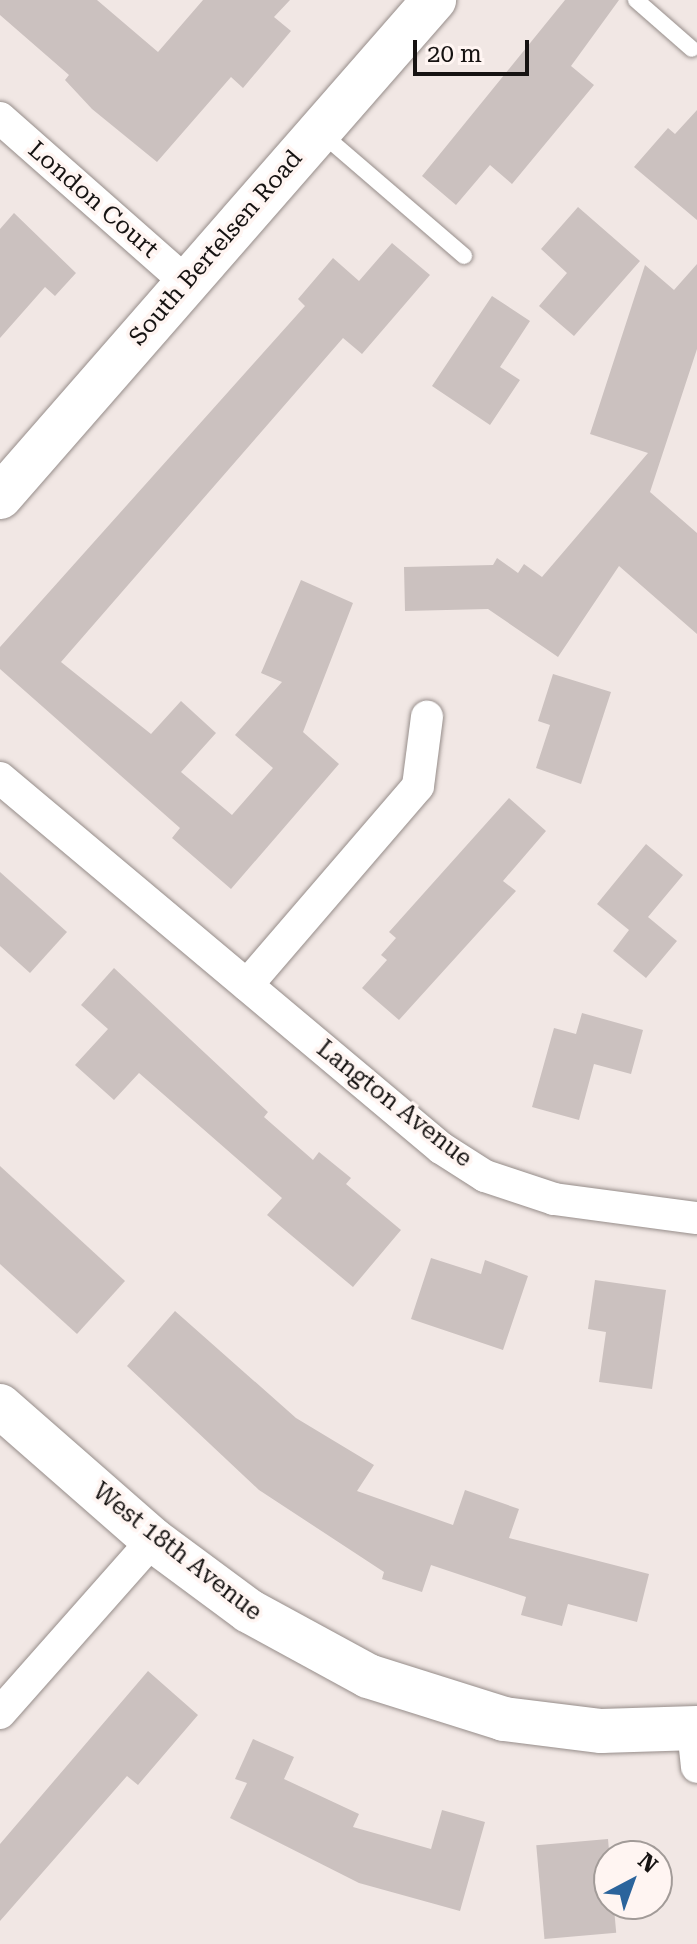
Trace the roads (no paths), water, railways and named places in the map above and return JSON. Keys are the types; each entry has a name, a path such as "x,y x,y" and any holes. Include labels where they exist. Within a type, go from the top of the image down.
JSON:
{"street":[{"name":"South Bertelsen Road","path":"0,497 434,0"},
{"name":"London Court","path":"0,118 186,282"},
{"path":"247,985 418,786 427,717"},
{"name":"Langton Avenue","path":"0,778 441,1148 485,1176 554,1199 697,1218"},
{"name":"West 18th Avenue","path":"0,1406 153,1540 312,1647 434,1700 504,1719 696,1741"},
{"path":"0,1713 153,1540"}],"lane":[{"path":"636,0 692,49"},
{"path":"319,131 464,256"}]}
